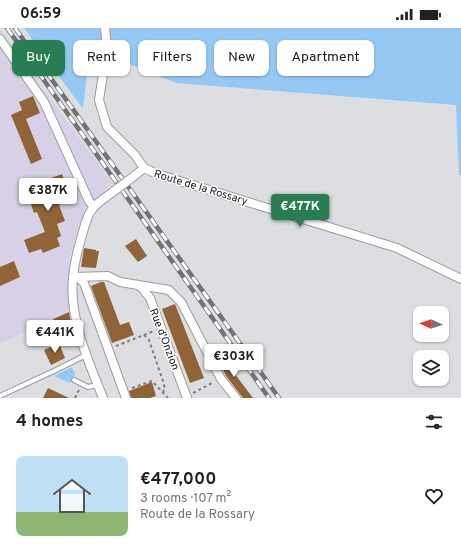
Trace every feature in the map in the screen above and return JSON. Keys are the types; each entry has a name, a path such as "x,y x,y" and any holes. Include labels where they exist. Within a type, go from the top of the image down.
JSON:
{"street":[{"path":"102,398 79,330 73,303 79,246 88,217 94,207 144,168 135,155 107,127 100,100 107,48 105,28"},
{"path":"0,39 44,102 89,201 94,207"},
{"name":"Route de la Rossary","path":"144,168 157,174 397,248 461,279"},
{"path":"75,277 108,276 120,282 169,290 181,302 221,379 236,398"},
{"path":"75,277 84,283 124,395"},
{"name":"Rue d'Onzion","path":"137,285 142,288 150,298 187,397"}],"lane":[{"path":"0,396 87,354"},
{"path":"74,380 88,387 98,385"}],"path":[{"path":"107,349 161,328"},
{"path":"144,335 149,340 163,381 165,389 163,392"},
{"path":"187,397 221,379"},
{"path":"124,395 152,381 168,398"}],"shaded area":[{"path":"24,28 461,28 461,175 459,175 456,105 176,83 159,76 206,76 206,40 138,40 138,68 130,64 130,40 73,40 73,76 87,76 83,109 59,76 65,76 65,40 33,40"},
{"path":"0,30 12,46 12,76 34,76 112,183 86,206 69,258 69,310 0,344"},
{"path":"72,367 75,374 70,383 54,376"}],"building":[{"path":"33,96 40,113 26,119 42,159 31,164 11,115 22,110 19,102"},
{"path":"62,174 71,200 59,205 65,221 57,224 61,236 57,238 60,246 43,253 41,249 29,253 24,240 45,232 37,212 34,213 25,187"},
{"path":"136,239 147,256 138,262 125,246"},
{"path":"84,248 99,251 96,268 81,267"},
{"path":"14,261 20,277 0,286 0,267"},
{"path":"104,282 120,325 129,322 134,335 112,343 91,286"},
{"path":"175,304 204,378 190,383 162,309"},
{"path":"69,312 71,325 58,330 53,319"},
{"path":"59,343 65,358 51,365 44,350"},
{"path":"225,355 231,369 253,398 243,398 226,376 218,358"},
{"path":"152,382 156,396 150,398 131,398 129,391"},
{"path":"48,388 69,398 43,398"}],"railway":[{"path":"7,28 269,398"},
{"path":"15,28 279,398"}]}
